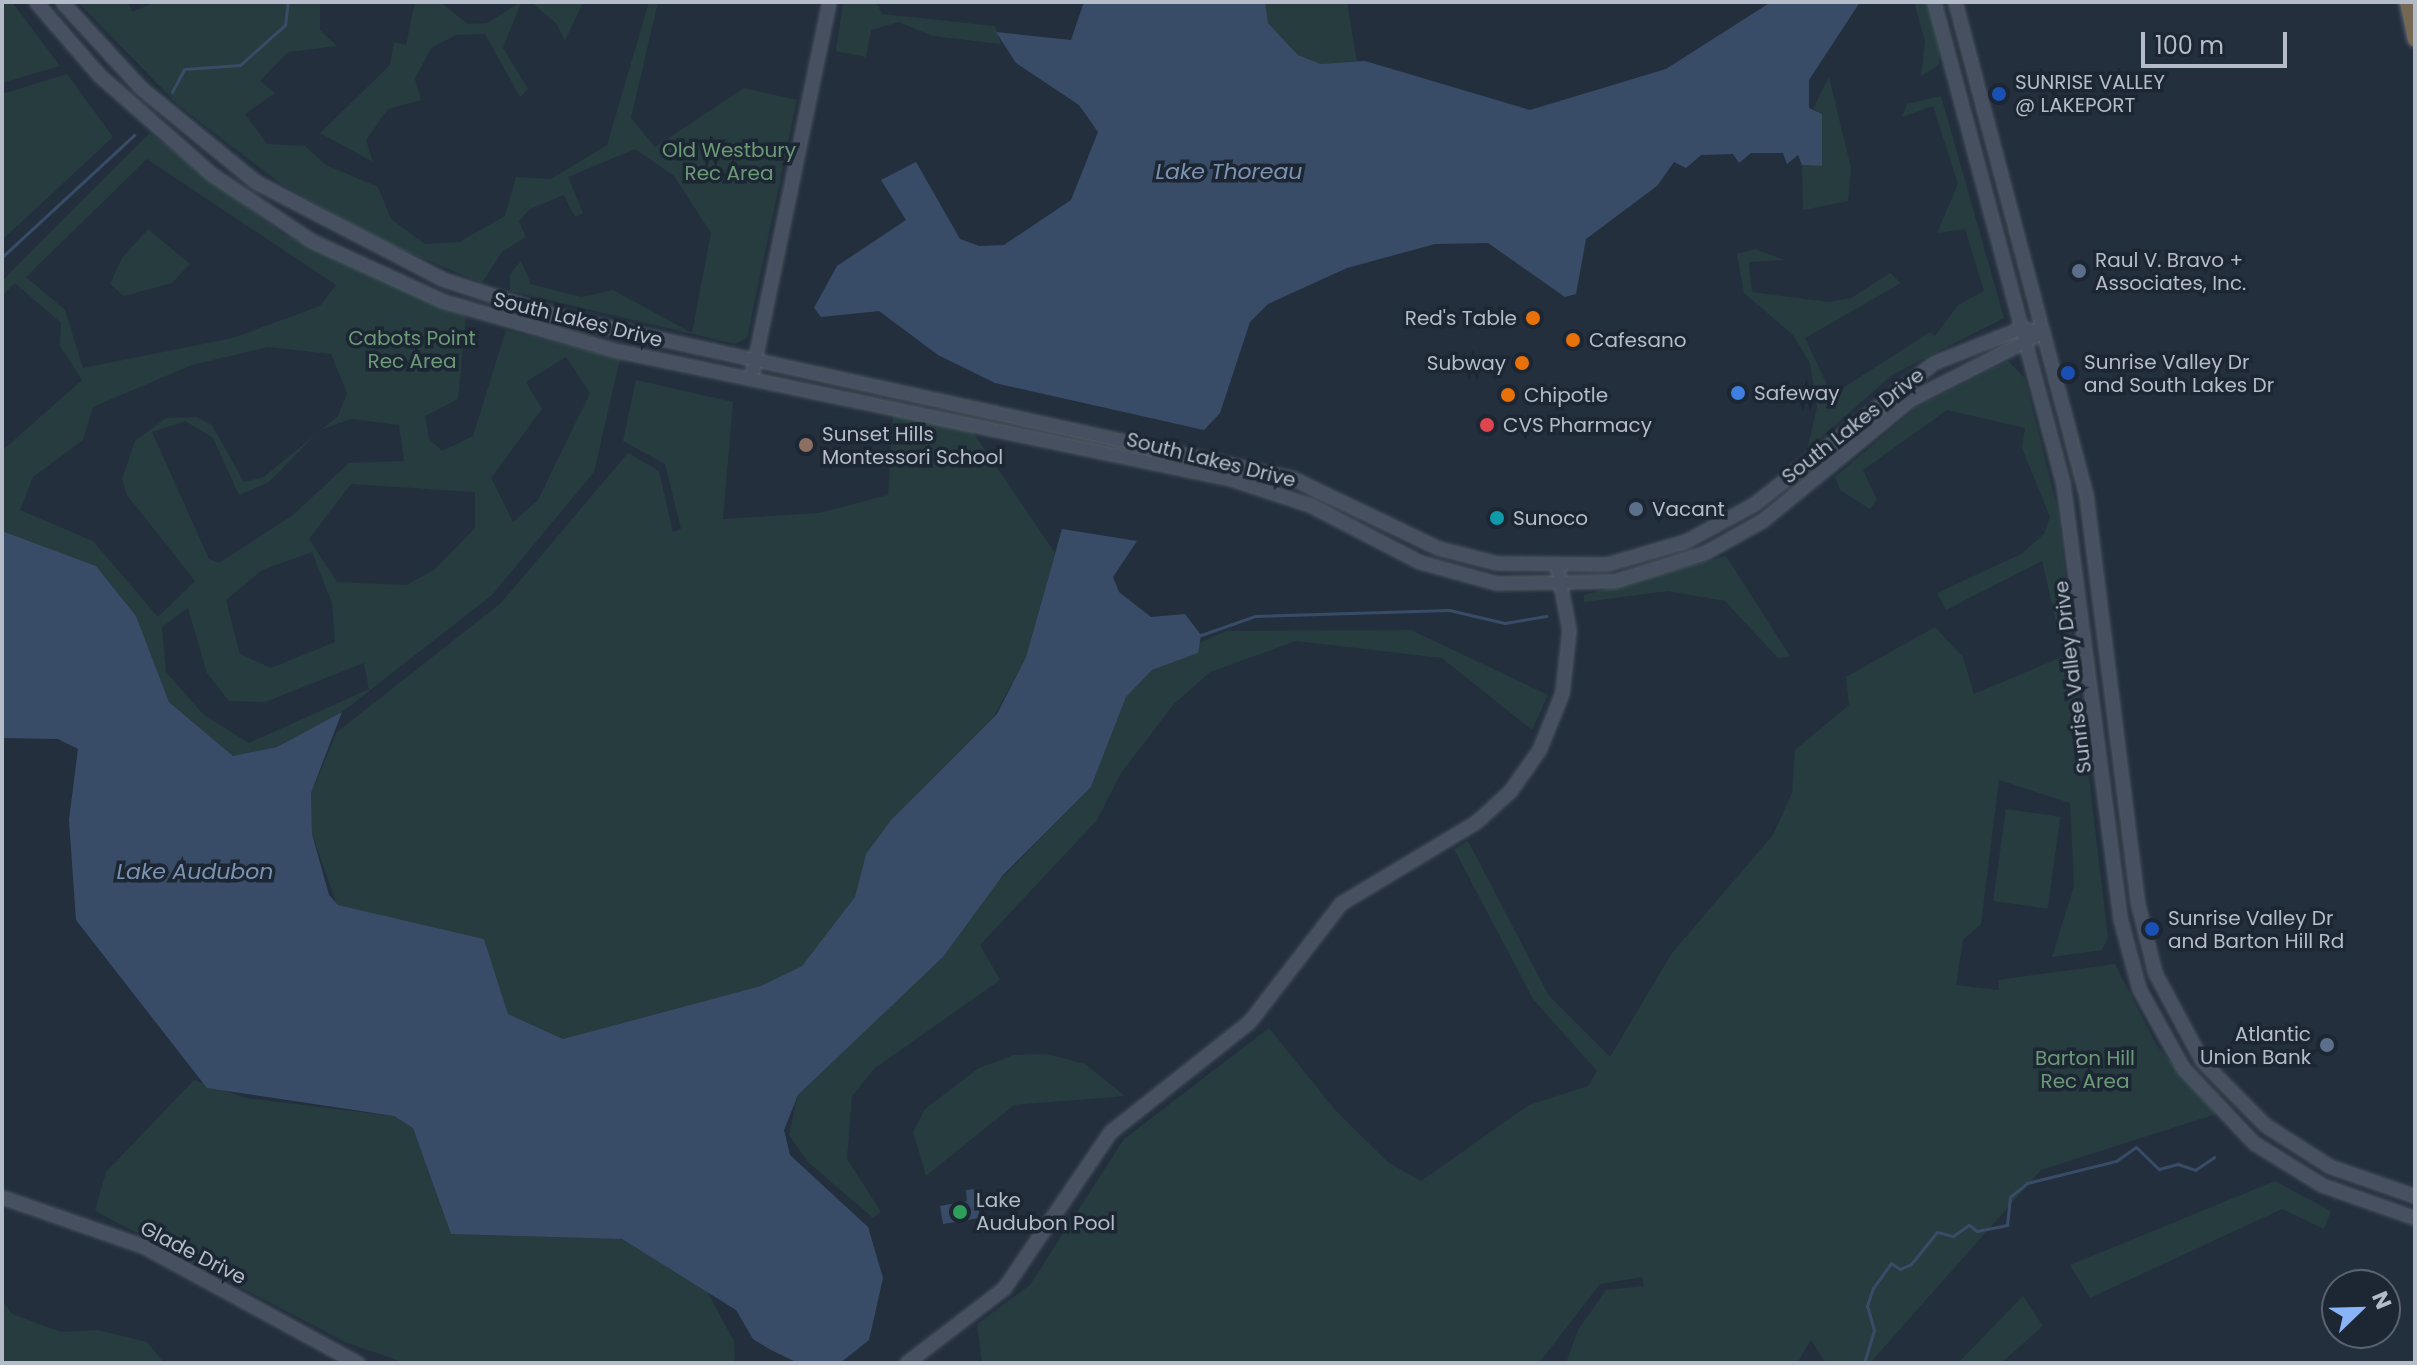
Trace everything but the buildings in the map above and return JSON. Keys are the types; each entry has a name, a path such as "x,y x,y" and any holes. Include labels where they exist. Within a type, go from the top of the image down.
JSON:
{"highway":[{"path":"2407,2 2415,39"}],"main road":[{"name":"South Lakes Drive","path":"36,2 99,75 181,150 344,258 529,329 1231,479 1310,505 1449,572 1565,586 1637,576 1727,543 1911,399 2043,332"},
{"name":"South Lakes Drive","path":"62,2 171,114 256,182 360,242 521,307 1292,478 1438,548 1557,567 1647,555 1729,520 1898,386 1950,354 2021,328"},
{"path":"751,378 829,2"},
{"name":"Sunrise Valley Drive","path":"1934,2 2069,514 2120,918 2148,1009 2199,1090 2254,1143 2322,1185 2415,1218"},
{"name":"Sunrise Valley Drive","path":"1955,2 2093,529 2138,905 2164,997 2202,1061 2265,1125 2329,1166 2415,1196"},
{"path":"2021,328 2043,332"},
{"path":"906,1363 1004,1288 1103,1139 1249,1022 1341,903 1476,822 1510,791 1543,742 1562,693 1569,656 1565,586 1557,567"},
{"path":"1565,586 1574,567"},
{"name":"Glade Drive","path":"2,1197 143,1246 358,1363"}],"green space":[{"path":"2,2 12,2 60,66 2,83"},
{"name":"Old Westbury Rec Area","path":"78,2 128,2 132,12 156,2 320,2 320,30 337,46 288,52 260,81 275,93 245,114 267,144 305,146 326,165 378,187 391,219 425,244 459,242 505,216 516,177 551,179 607,145 649,2 658,2 631,118 655,147 744,88 797,100 747,338 735,344 510,291 510,274 521,261 531,284 581,297 613,290 692,333 711,233 674,176 635,149 568,177 583,213 575,217 564,195 530,209 519,221 526,237 502,252 482,283 388,244 281,184 179,106"},
{"path":"415,2 440,2 468,24 487,23 521,2 503,48 528,89 520,97 485,34 456,35 431,48 415,79 421,100 388,109 366,140 373,162 320,133 390,65 394,42 406,45"},
{"path":"531,2 583,2 565,41 556,23"},
{"path":"843,2 876,2 882,14 995,26 1001,44 932,36 899,22 871,30 866,57 836,51"},
{"path":"1264,2 1347,2 1357,62 1321,64 1298,55 1268,23"},
{"path":"1914,2 1929,2 1940,48 1939,65 1921,76 1925,41"},
{"path":"67,74 113,137 2,240 2,94"},
{"path":"1829,77 1851,168 1848,201 1803,210 1802,165 1822,166 1822,114 1813,109"},
{"path":"1941,96 2004,318 1892,375 1807,450 1817,407 1810,363 1793,335 1744,293 1737,254 1755,249 1785,260 1749,262 1752,292 1829,302 1851,298 1890,273 1901,283 1805,338 1832,395 1930,332 1935,336 1958,305 1984,291 1965,229 1937,233 1958,184 1933,106 1902,117 1907,104"},
{"name":"Cabots Point Rec Area","path":"150,133 283,234 466,316 458,399 425,416 429,439 442,451 473,436 506,330 620,359 594,472 492,595 342,712 277,747 233,756 169,702 136,616 96,566 2,531 4,449 82,380 60,346 61,323 15,283 2,296 2,281","holes":["147,159 336,285 320,306 233,338 83,368 65,310 26,277","268,347 331,354 347,393 338,416 322,429 351,419 399,425 404,461 349,463 293,515 219,563 209,559 152,432 185,421 213,438 239,495 269,482 316,434 264,477 244,482 212,425 197,417 166,418 135,441 122,479 127,495 195,581 158,617 93,541 20,510 33,477 83,440 93,407 192,365","566,357 590,393 538,500 513,522 491,478 542,409 526,382","351,484 475,492 475,528 434,570 406,585 337,582 309,539","312,552 332,603 335,642 271,668 240,654 226,600 262,570","188,608 207,673 229,701 265,702 364,663 369,689 249,743 204,715 166,672 162,627"]},
{"path":"148,229 190,264 172,283 124,296 110,284 122,258"},
{"name":"Barton Hill Rec Area","path":"2008,361 2025,378 2058,511 2108,938 2102,950 2052,957 2074,886 2070,803 1999,780 1981,924 1963,940 1956,985 1999,990 1998,980 2115,964 2157,1046 2216,1114 2041,1170 1870,1363 1826,1363 1811,1340 1797,1363 1566,1363 1578,1330 1606,1290 1644,1286 1642,1277 1600,1284 1539,1363 982,1363 977,1324 1030,1285 1124,1139 1269,1028 1336,1111 1389,1163 1421,1181 1529,1105 1588,1086 1597,1071 1533,999 1454,849 1468,841 1549,996 1610,1057 1672,953 1773,835 1792,793 1795,750 1849,705 1846,677 1935,627 1963,657 1974,694 2064,656 2042,561 1946,610 1937,593 2021,554 2044,534 2050,517 2022,448 2025,428 1947,410 1863,470 1877,500 1870,509 1840,490 1835,477 1917,407"},
{"path":"636,380 733,402 723,519 819,513 888,495 893,413 972,431 1055,553 1026,657 994,716 891,820 866,854 856,897 802,966 761,986 563,1039 508,1014 484,939 337,905 312,834 311,793 337,732 501,603 628,453 659,471 673,532 681,529 665,464 623,441"},
{"path":"1726,556 1790,656 1778,658 1725,601 1668,591 1584,602 1584,595"},
{"path":"1411,630 1548,695 1532,730 1442,658 1296,641 1210,672 1174,704 1121,773 1097,820 980,945 1000,980 875,1068 852,1096 847,1159 881,1212 873,1218 808,1162 789,1135 798,1095 943,957 994,886 1091,787 1126,697 1152,670 1197,653 1195,645 1226,631"},
{"path":"2006,809 2060,817 2048,909 1993,901"},
{"path":"1047,1054 1085,1064 1125,1096 1014,1105 926,1176 913,1132 925,1109 979,1068 1014,1055"},
{"path":"194,1080 246,1098 394,1116 413,1128 451,1234 621,1239 705,1288 734,1341 735,1363 405,1363 345,1342 95,1211 106,1172"},
{"path":"2275,1181 2331,1211 2324,1229 2282,1209 2090,1298 2070,1265"},
{"path":"2023,1296 2043,1326 2001,1363 1958,1363"},
{"path":"2,1300 12,1314 61,1332 98,1330 147,1342 164,1363 2,1363"}],"water":[{"name":"Lake Thoreau","path":"1084,2 1265,2 1268,23 1298,55 1321,64 1365,61 1530,110 1666,69 1771,2 1860,2 1809,80 1809,108 1822,114 1822,166 1802,165 1798,155 1787,164 1783,153 1751,153 1739,163 1733,154 1701,155 1686,168 1674,162 1657,186 1586,239 1576,294 1565,297 1488,243 1435,244 1347,268 1268,304 1250,322 1220,413 1204,430 995,383 938,355 879,311 821,317 814,308 837,266 906,220 881,180 916,162 960,239 979,246 1004,245 1071,200 1098,132 1079,105 1016,63 996,32 1071,40"},
{"name":"Lake Audubon","path":"1062,529 1137,541 1113,577 1119,592 1151,617 1185,614 1201,635 1198,653 1152,670 1126,697 1091,787 1003,875 943,957 798,1095 784,1130 790,1155 868,1227 883,1278 869,1340 840,1363 798,1363 771,1350 753,1339 736,1310 622,1239 451,1234 413,1128 394,1116 207,1088 76,920 69,820 78,749 58,739 2,738 2,531 96,566 136,616 169,702 233,756 277,747 342,712 311,793 312,834 329,895 338,905 484,939 508,1014 563,1039 761,986 802,966 855,897 866,854 891,820 997,714 1026,657"},
{"name":"Lake Audubon Pool","path":"975,1189 980,1218 943,1224 940,1206 967,1201 966,1190"}],"waterway":[{"path":"172,92 184,69 240,65 285,25 288,2"},
{"path":"2,257 134,135"},
{"path":"1201,635 1255,616 1449,610 1505,623 1546,616"},
{"path":"1864,1363 1874,1330 1867,1306 1873,1288 1891,1263 1900,1269 1911,1264 1937,1232 1953,1236 1969,1225 1977,1231 2007,1225 2010,1197 2027,1183 2116,1161 2136,1147 2159,1169 2178,1164 2195,1170 2214,1157"}],"place":[{"name":"SUNRISE VALLEY @ LAKEPORT","path":"1999,94"},
{"name":"Raul V. Bravo + Associates, Inc.","path":"2079,271"},
{"name":"Red's Table","path":"1533,318"},
{"name":"Cafesano","path":"1573,340"},
{"name":"Subway","path":"1522,363"},
{"name":"Sunrise Valley Dr and South Lakes Dr","path":"2068,373"},
{"name":"Safeway","path":"1738,393"},
{"name":"Chipotle","path":"1508,395"},
{"name":"CVS Pharmacy","path":"1487,425"},
{"name":"Sunset Hills Montessori School","path":"806,445"},
{"name":"Vacant","path":"1636,509"},
{"name":"Sunoco","path":"1497,518"},
{"name":"Sunrise Valley Dr and Barton Hill Rd","path":"2152,929"},
{"name":"Atlantic Union Bank","path":"2327,1045"},
{"name":"Lake Audubon Pool","path":"960,1212"}]}
